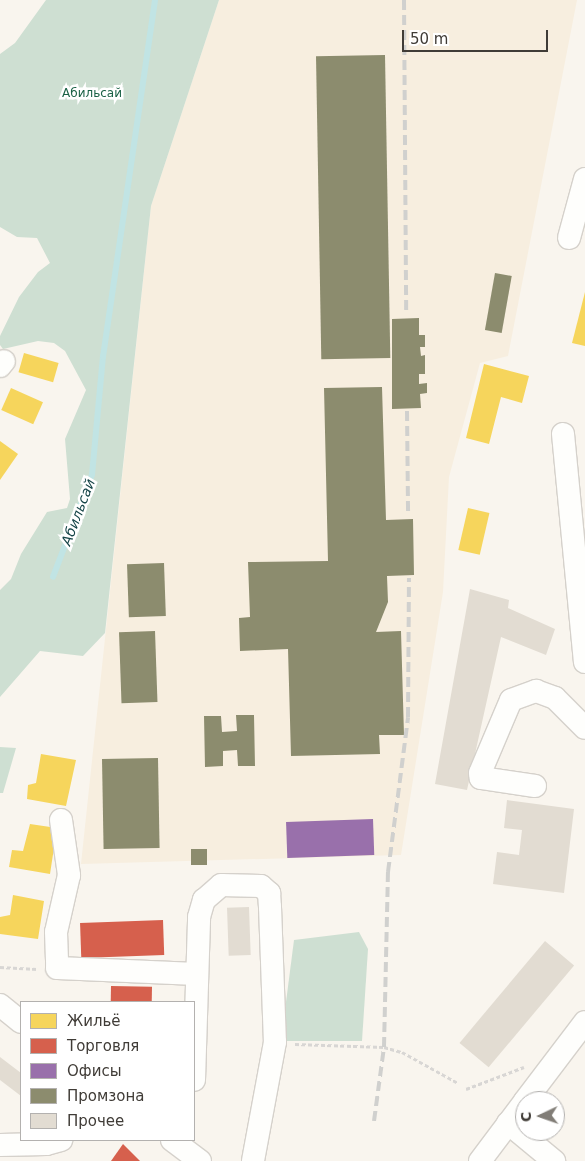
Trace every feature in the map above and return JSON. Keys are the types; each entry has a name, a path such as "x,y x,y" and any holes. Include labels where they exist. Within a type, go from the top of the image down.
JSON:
{"street":[{"path":"569,238 585,179"},
{"path":"563,434 585,662"},
{"path":"535,786 481,778 480,773 511,700 536,691 555,698 585,728"},
{"path":"61,820 69,875 56,932 57,968 197,974"},
{"path":"195,1045 199,917 204,900 221,885 261,886 269,893 275,1042 253,1161"},
{"path":"0,1005 20,1021"},
{"path":"533,1091 585,1022"},
{"path":"480,1161 515,1114"},
{"path":"508,1123 554,1161"},
{"path":"0,1145 46,1144 57,1141"},
{"path":"175,1141 200,1161"}],"path":[{"path":"0,967 57,968"},
{"path":"275,1042 326,1047 384,1046 402,1052 458,1083"},
{"path":"466,1088 527,1066"}],"shaded area":[{"path":"219,0 577,0 508,356 480,363 449,477 443,592 401,855 81,864 151,206"}],"green space":[{"name":"Абильсай","path":"46,0 219,0 151,206 105,633 83,656 40,651 0,697 0,590 11,579 21,554 47,512 67,508 70,499 65,439 86,390 65,351 54,343 38,341 3,349 0,345 0,336 19,297 38,272 50,263 37,238 17,237 0,227 0,54 15,43"},
{"path":"0,747 16,748 3,793 0,793"},
{"path":"359,932 368,949 362,1041 281,1041 294,940"}],"building: Жильё":[{"path":"585,292 585,346 572,343"},
{"path":"24,353 59,363 53,382 18,372"},
{"path":"484,364 529,376 522,403 501,397 489,444 466,438"},
{"path":"11,388 43,402 33,424 1,410"},
{"path":"0,441 18,454 0,480"},
{"path":"468,508 489,513 480,555 458,550"},
{"path":"41,754 76,760 66,806 27,799 28,785 36,783"},
{"path":"30,824 57,828 50,874 9,867 12,850 23,851"},
{"path":"13,895 44,901 38,939 0,934 0,917 10,915"}],"building: Торговля":[{"path":"163,920 164,955 81,958 80,923"},
{"path":"111,986 152,987 152,1001 111,1001"},
{"path":"123,1144 140,1161 111,1161"}],"building: Офисы":[{"path":"373,819 374,855 287,858 286,822"}],"building: Промзона":[{"path":"385,55 390,358 321,359 316,56"},
{"path":"495,273 512,276 502,333 485,330"},
{"path":"419,318 419,335 425,335 425,347 420,347 421,356 425,355 425,374 419,374 419,384 427,383 427,393 420,394 421,408 392,409 392,319"},
{"path":"382,387 386,520 413,519 414,575 387,576 388,602 376,632 401,631 404,735 379,735 380,754 291,756 288,649 240,651 239,618 250,617 248,562 328,561 324,388"},
{"path":"164,563 166,616 129,617 127,564"},
{"path":"155,631 157,702 121,703 119,632"},
{"path":"236,715 254,715 255,766 238,766 237,750 223,751 223,766 205,767 204,716 221,716 222,732 237,731"},
{"path":"158,758 160,848 104,849 102,759"},
{"path":"191,849 207,849 207,865 191,865"}],"building: Прочее":[{"path":"470,589 509,600 508,608 555,629 546,655 501,637 467,790 435,784"},
{"path":"507,800 574,809 564,893 493,884 497,852 519,855 522,830 504,828"},
{"path":"249,907 251,955 229,956 227,908"},
{"path":"545,941 574,965 489,1067 460,1043"},
{"path":"0,1057 20,1072 20,1095 0,1080"}],"waterway":[{"name":"Абильсай","path":"53,577 92,475 103,357 155,0"}],"railway":[{"path":"404,0 406,315"},
{"path":"407,411 408,512"},
{"path":"374,1121 384,1047 388,872 408,717 409,578"}]}
